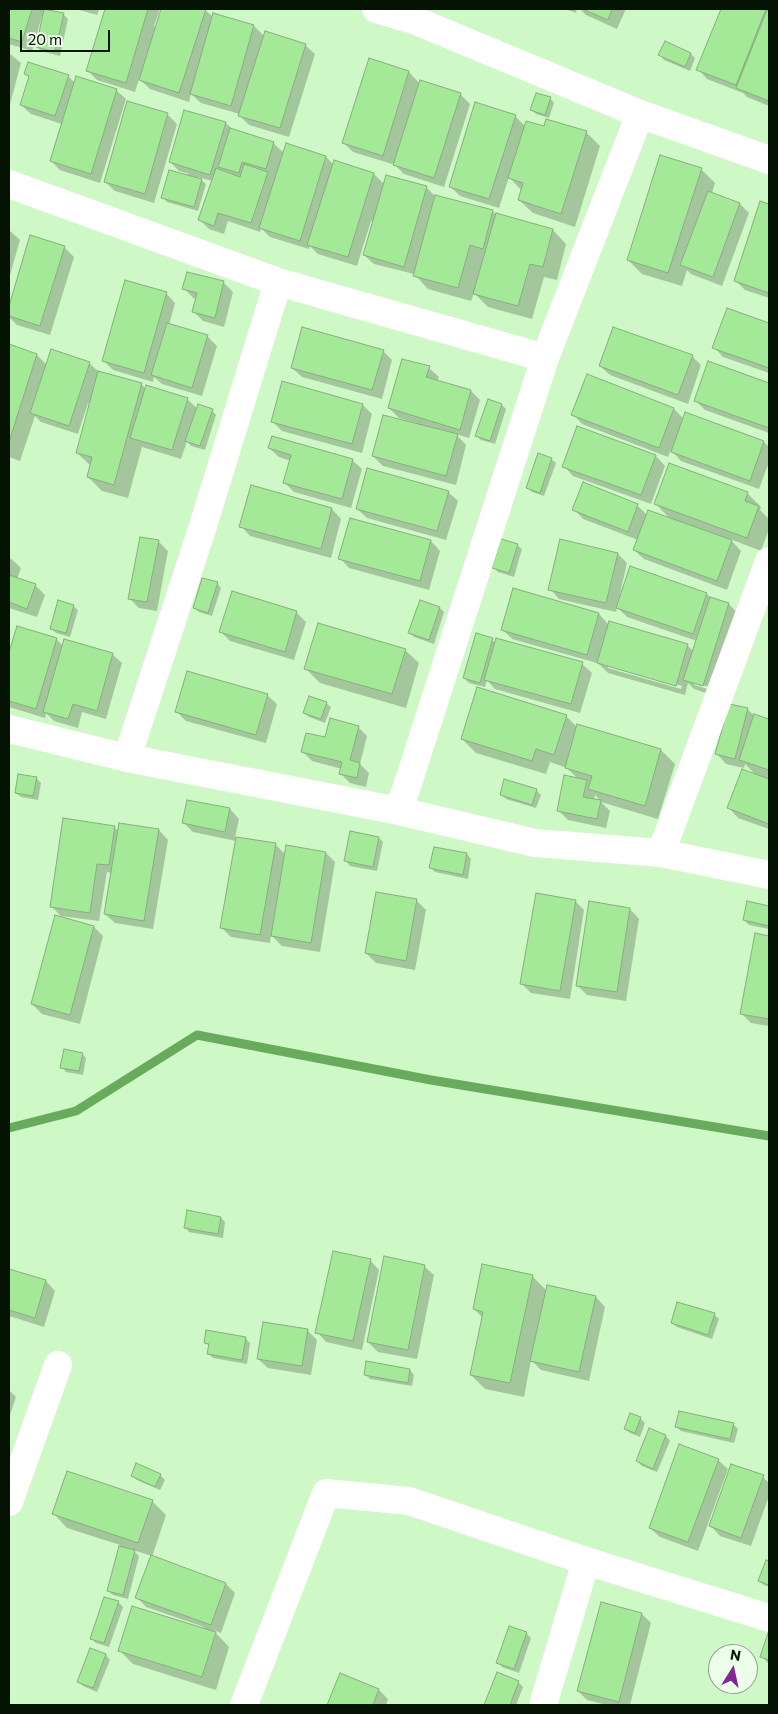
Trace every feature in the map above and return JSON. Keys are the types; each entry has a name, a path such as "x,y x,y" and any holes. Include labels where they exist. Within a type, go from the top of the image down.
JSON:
{"street":[{"path":"376,9 414,14 640,114 769,160"},
{"path":"398,811 546,358 640,114"},
{"path":"9,184 278,282 546,358"},
{"path":"127,758 203,526 278,282"},
{"path":"661,853 769,561"},
{"path":"9,729 127,758 398,811 535,843 661,853 769,875"},
{"path":"9,1502 58,1365"},
{"path":"244,1705 326,1493 409,1501 769,1618"},
{"path":"543,1705 586,1560"}],"building":[{"path":"9,9 32,9 22,42 9,38"},
{"path":"44,9 64,13 55,52 36,47"},
{"path":"105,9 148,9 126,83 86,71"},
{"path":"161,9 206,9 179,93 139,80"},
{"path":"582,9 612,9 608,20"},
{"path":"721,9 766,9 736,85 696,70"},
{"path":"767,10 769,11 769,101 736,88"},
{"path":"213,13 254,25 231,106 190,94"},
{"path":"265,31 306,44 280,128 238,116"},
{"path":"665,41 691,53 685,67 658,55"},
{"path":"369,58 409,71 383,156 342,143"},
{"path":"28,62 69,75 55,116 20,105 29,76 24,74"},
{"path":"76,76 117,89 91,174 50,161"},
{"path":"420,80 461,93 434,178 393,165"},
{"path":"536,93 551,97 545,115 530,110"},
{"path":"127,101 168,113 145,194 104,182"},
{"path":"475,102 516,115 489,199 449,187"},
{"path":"184,110 226,122 210,175 169,162"},
{"path":"546,119 587,131 561,214 518,200 523,183 508,178 526,121 544,126"},
{"path":"230,128 274,142 266,169 242,162 239,173 218,167"},
{"path":"286,143 326,156 300,241 259,228"},
{"path":"660,155 702,168 668,273 627,260"},
{"path":"334,160 374,173 348,257 307,245"},
{"path":"244,164 268,172 251,223 218,213 214,226 198,220 216,168 240,177"},
{"path":"169,170 202,179 194,207 161,198"},
{"path":"386,175 427,186 404,267 363,255"},
{"path":"708,191 740,203 713,277 680,265"},
{"path":"435,195 493,210 483,249 470,245 458,288 413,276"},
{"path":"760,201 769,204 769,293 734,281"},
{"path":"496,213 553,229 543,267 530,264 518,306 473,294"},
{"path":"30,235 65,246 40,326 9,316 9,306"},
{"path":"187,272 224,281 215,318 192,312 197,293 182,289"},
{"path":"125,280 167,292 144,373 102,361"},
{"path":"727,308 769,323 769,368 712,348"},
{"path":"167,323 208,335 192,388 151,375"},
{"path":"302,327 384,350 372,390 291,368"},
{"path":"613,327 693,355 678,395 599,366"},
{"path":"9,344 37,354 9,442"},
{"path":"51,349 90,362 69,426 30,413"},
{"path":"402,359 430,366 426,377 471,390 460,430 388,408"},
{"path":"708,361 769,383 769,428 694,401"},
{"path":"98,371 142,383 114,485 87,477 92,457 76,453"},
{"path":"587,374 674,408 659,448 571,415"},
{"path":"282,381 363,404 352,444 271,422"},
{"path":"146,385 188,398 172,450 130,438"},
{"path":"488,399 502,404 490,441 475,436"},
{"path":"198,404 213,409 200,446 185,441"},
{"path":"685,412 764,441 750,481 671,452"},
{"path":"383,415 458,434 446,476 372,456"},
{"path":"577,426 656,455 641,495 562,467"},
{"path":"272,436 353,459 342,499 283,483 291,455 268,448"},
{"path":"538,453 552,458 540,493 526,488"},
{"path":"669,463 748,492 745,501 759,506 747,538 654,504"},
{"path":"367,468 449,491 437,531 356,509"},
{"path":"583,482 638,504 628,532 572,510"},
{"path":"251,485 332,508 321,549 239,527"},
{"path":"648,510 732,540 717,581 633,550"},
{"path":"350,518 431,540 420,581 338,559"},
{"path":"140,537 159,540 147,602 128,599"},
{"path":"501,539 518,544 509,573 492,568"},
{"path":"560,539 618,553 606,603 548,590"},
{"path":"630,566 707,593 693,634 616,608"},
{"path":"9,575 36,584 27,609 9,602"},
{"path":"202,578 218,582 208,613 193,608"},
{"path":"513,588 599,613 587,655 501,630"},
{"path":"232,591 297,611 285,652 219,632"},
{"path":"710,597 729,603 703,686 683,680"},
{"path":"58,600 74,605 66,633 50,629"},
{"path":"420,600 440,607 429,640 408,633"},
{"path":"609,621 688,644 676,686 597,663"},
{"path":"318,623 406,649 392,694 304,669"},
{"path":"17,626 57,638 36,709 9,701 9,652"},
{"path":"476,633 493,638 480,683 463,678"},
{"path":"496,638 583,662 571,704 484,680"},
{"path":"64,639 113,653 97,711 73,704 68,719 43,712"},
{"path":"187,671 268,694 256,735 175,712"},
{"path":"477,687 567,715 554,755 536,749 532,761 461,739"},
{"path":"309,696 327,702 321,719 303,713"},
{"path":"729,704 748,708 735,759 715,754"},
{"path":"754,714 769,719 769,770 739,760"},
{"path":"330,718 359,726 350,760 360,763 357,778 339,774 342,762 301,752 306,733 325,737"},
{"path":"577,724 661,749 645,806 588,789 592,776 565,768"},
{"path":"742,769 769,779 769,824 727,808"},
{"path":"18,774 37,777 33,796 15,793"},
{"path":"564,775 587,780 583,797 601,800 597,819 557,811"},
{"path":"504,779 537,789 532,805 500,795"},
{"path":"187,800 230,808 225,832 182,823"},
{"path":"63,818 115,826 109,865 97,864 90,913 50,907"},
{"path":"119,823 159,829 144,921 104,914"},
{"path":"350,831 379,837 373,867 344,861"},
{"path":"236,837 276,843 260,935 220,928"},
{"path":"286,845 326,852 311,943 271,936"},
{"path":"434,847 467,853 463,875 429,868"},
{"path":"376,892 417,899 406,961 365,953"},
{"path":"536,893 576,900 560,991 520,984"},
{"path":"589,901 630,908 617,992 576,986"},
{"path":"747,901 769,906 769,926 743,920"},
{"path":"55,915 94,926 70,1015 31,1004"},
{"path":"755,933 769,936 769,1019 740,1014"},
{"path":"64,1049 83,1053 79,1071 60,1068"},
{"path":"187,1210 221,1217 218,1234 184,1228"},
{"path":"333,1251 371,1259 353,1341 315,1333"},
{"path":"384,1256 425,1265 408,1350 367,1342"},
{"path":"482,1264 533,1275 510,1383 470,1375 483,1312 473,1309"},
{"path":"9,1269 46,1280 35,1318 9,1310"},
{"path":"547,1285 596,1296 579,1372 530,1361"},
{"path":"677,1302 715,1313 708,1335 671,1323"},
{"path":"263,1322 308,1329 302,1366 257,1359"},
{"path":"206,1330 246,1337 242,1360 207,1354 209,1344 204,1343"},
{"path":"366,1361 410,1369 408,1383 364,1375"},
{"path":"679,1411 734,1423 730,1439 675,1427"},
{"path":"630,1413 641,1417 635,1433 624,1429"},
{"path":"649,1428 666,1435 653,1469 636,1461"},
{"path":"679,1444 719,1459 688,1542 649,1528"},
{"path":"136,1463 161,1474 155,1487 131,1476"},
{"path":"731,1464 764,1475 741,1538 709,1526"},
{"path":"67,1471 153,1500 138,1543 52,1514"},
{"path":"119,1546 135,1550 123,1595 107,1591"},
{"path":"151,1555 226,1583 211,1625 135,1598"},
{"path":"766,1560 769,1561 769,1585 758,1581"},
{"path":"104,1597 119,1601 104,1643 90,1639"},
{"path":"601,1602 642,1613 619,1702 577,1691"},
{"path":"132,1606 216,1632 202,1677 118,1651"},
{"path":"509,1626 527,1632 514,1669 496,1663"},
{"path":"769,1630 769,1660 760,1657"},
{"path":"90,1648 106,1654 93,1688 77,1682"},
{"path":"497,1672 519,1681 510,1705 484,1705"},
{"path":"340,1673 379,1689 373,1705 327,1705"}],"waterway":[{"path":"9,1128 76,1111 197,1035 431,1080 769,1136"}]}
